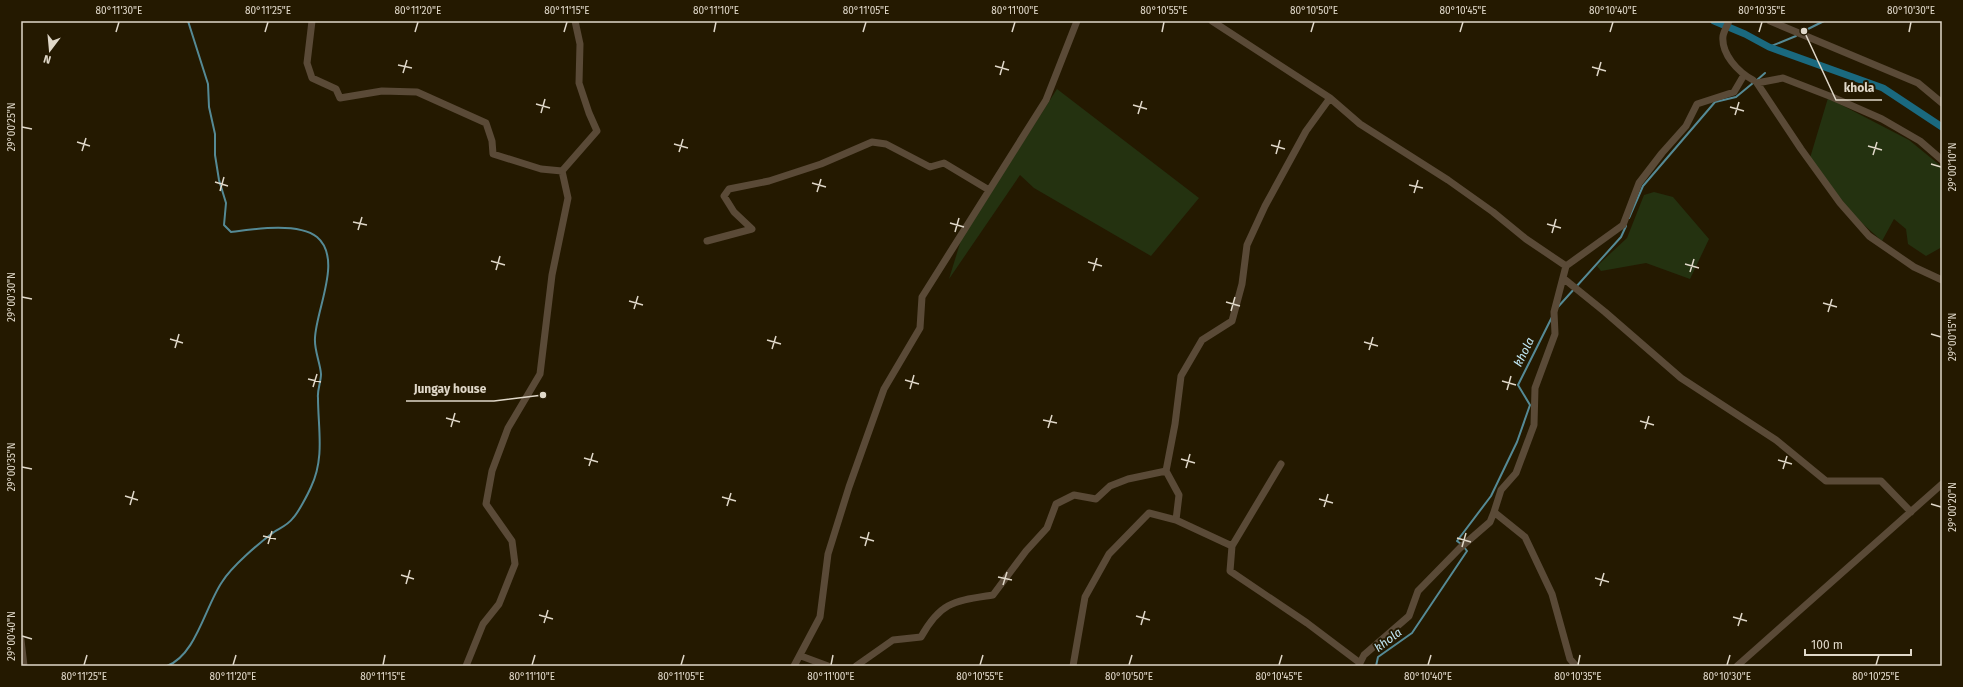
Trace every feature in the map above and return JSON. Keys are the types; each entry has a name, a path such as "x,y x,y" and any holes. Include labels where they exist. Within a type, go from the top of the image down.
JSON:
{"street":[{"path":"312,21 307,63 312,78 336,89 340,98 382,91 416,92 486,123 492,141 493,154 541,169 562,171"},
{"path":"562,171 597,131 589,113 580,83 580,44 575,21"},
{"path":"794,666 801,656 820,617 828,554 849,487 884,389 920,328 922,297 1046,100 1078,21"},
{"path":"1212,21 1330,98 1360,124 1461,189 1493,212 1526,239 1566,266"},
{"path":"1729,21 1723,37 1728,58 1744,75 1753,80"},
{"path":"1770,21 1918,83 1942,103"},
{"path":"1281,464 1232,546 1230,571 1307,623 1360,664 1364,655 1409,616 1418,591 1463,546 1490,522 1501,490 1516,473 1534,424 1535,388 1555,334 1554,312 1566,266 1623,225 1639,183 1662,153 1686,126 1697,104 1734,92 1744,75"},
{"path":"1942,160 1920,141 1882,119 1832,97 1783,78 1757,83 1801,149 1840,203 1869,236 1914,267 1942,280"},
{"path":"1176,520 1179,495 1166,471 1175,424 1181,376 1202,340 1232,322 1242,284 1247,245 1265,206 1306,131 1330,98"},
{"path":"707,241 752,229 734,212 724,196 729,189 769,181 822,164 872,142 886,144 930,167 944,163 989,190"},
{"path":"466,666 483,624 499,604 515,564 512,541 486,504 492,471 508,428 540,374 552,275 568,198 562,171"},
{"path":"1563,278 1606,312 1681,378 1776,440 1826,481 1881,481 1911,512"},
{"path":"856,666 893,640 921,637 937,612 959,600 993,595 1026,551 1047,528 1056,504 1074,495 1096,499 1110,486 1128,479 1166,471"},
{"path":"1737,666 1942,484"},
{"path":"1494,512 1525,537 1552,594 1570,659 1576,666"},
{"path":"1073,666 1085,597 1109,554 1149,513 1176,520 1232,546"},
{"path":"21,640 24,666"},
{"path":"801,656 828,666"}],"green space":[{"path":"1057,89 1199,198 1151,256 1034,188 1020,175 949,279 961,240"},
{"path":"1828,98 1909,140 1942,167 1942,247 1926,256 1908,244 1906,229 1894,219 1882,241 1854,216 1810,158"},
{"path":"1654,192 1673,197 1709,239 1690,279 1646,263 1601,271 1597,266 1627,238 1644,195"}],"waterway":[{"path":"167,666 177,660 193,641 216,592 226,576 253,549 295,516 311,487 318,465 320,443 318,395 321,374 315,347 315,338 316,326 328,271 328,258 324,246 317,237 309,232 288,228 251,229 231,232 224,225 226,203 219,180 215,155 215,134 209,107 208,84 188,21"},
{"path":"1714,21 1745,34 1769,47 1883,88 1942,127"},
{"name":"khola","path":"1804,31 1824,21"},
{"name":"khola","path":"1769,47 1796,36"},
{"name":"khola","path":"1757,80 1765,73"},
{"name":"khola","path":"1629,218 1643,186 1715,102 1736,97 1753,83"},
{"name":"khola","path":"1557,308 1621,237 1626,226"},
{"name":"khola","path":"1461,544 1457,541 1491,496 1517,442 1530,405 1518,385 1552,317"},
{"name":"khola","path":"1376,666 1378,657 1412,633 1467,551 1464,547"}],"place":[{"name":"khola","path":"1804,31"},
{"name":"Jungay house","path":"543,395"}]}
